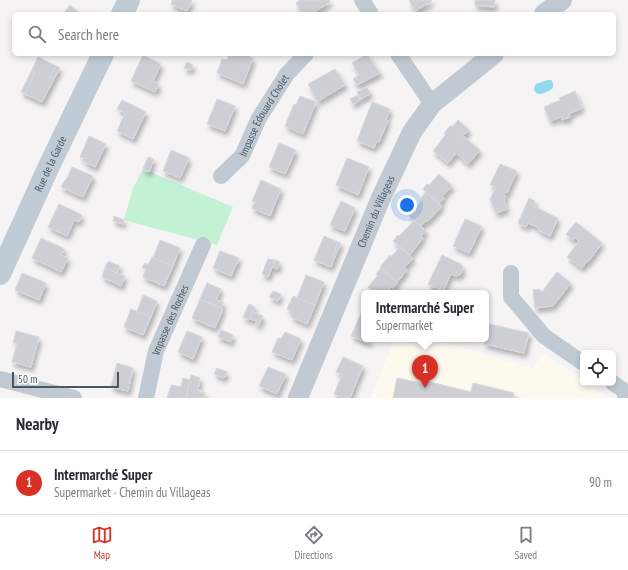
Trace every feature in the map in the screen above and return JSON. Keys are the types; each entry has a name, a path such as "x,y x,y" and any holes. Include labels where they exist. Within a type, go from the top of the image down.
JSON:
{"main road":[{"path":"123,12 129,0"},
{"name":"Rue de la Garde","path":"0,274 44,177 102,56"}],"street":[{"path":"547,12 562,0"},
{"name":"Impasse Edouard Cholet","path":"222,176 242,156 259,118 287,74 304,56"},
{"path":"399,56 432,104"},
{"name":"Chemin du Villageas","path":"298,398 380,200 412,132 432,104 492,56"},
{"name":"Impasse des Roches","path":"146,398 156,351 204,245"},
{"path":"511,273 511,297 544,336 580,361"},
{"path":"0,379 74,398"},
{"path":"616,385 626,392 625,398"}],"shaded area":[{"path":"393,342 442,342 533,368 543,353 580,378 580,386 591,386 609,398 371,398"}],"green space":[{"path":"143,169 233,207 217,245 124,220 133,188"}],"water":[{"path":"551,80 553,83 553,88 542,94 535,91 534,88 536,84"}],"building":[{"path":"172,0 192,0 187,11 171,4"},
{"path":"300,0 329,0 330,2 314,12 302,12 296,3"},
{"path":"409,0 431,0 432,1 415,11"},
{"path":"475,0 495,0 494,7 475,5"},
{"path":"70,5 78,12 65,12"},
{"path":"143,56 161,64 153,81 159,84 155,92 131,81"},
{"path":"228,56 248,56 253,58 243,84 217,73 222,59 227,60"},
{"path":"364,56 368,56 380,73 357,85 353,79 359,75 352,63"},
{"path":"38,57 56,66 50,77 54,79 42,102 25,94 35,73 31,72"},
{"path":"187,62 193,65 191,70 184,68"},
{"path":"56,66 60,68 54,79 50,77"},
{"path":"335,69 345,85 318,101 308,84"},
{"path":"31,72 35,73 25,94 21,92"},
{"path":"367,87 370,94 361,99 357,92"},
{"path":"575,91 582,108 569,114 570,117 562,120 561,117 550,121 544,107"},
{"path":"358,95 360,100 353,104 350,99"},
{"path":"300,96 316,102 303,134 285,126 294,104 296,105"},
{"path":"217,99 235,106 225,131 207,124"},
{"path":"122,100 146,112 133,139 117,131 125,113 117,109"},
{"path":"372,102 390,109 386,120 388,121 379,142 377,141 374,148 357,141"},
{"path":"458,120 469,130 463,136 480,150 468,164 456,153 448,163 433,151 446,134 444,133"},
{"path":"89,136 106,144 95,167 84,162 86,159 80,157"},
{"path":"279,143 296,150 285,174 269,167"},
{"path":"171,150 189,158 180,178 163,171"},
{"path":"148,157 154,159 149,172 143,169"},
{"path":"347,158 369,167 358,195 336,185"},
{"path":"500,164 517,171 507,193 505,192 504,195 506,196 504,200 507,209 496,213 490,199 496,187 490,185"},
{"path":"72,167 93,176 83,197 61,187"},
{"path":"439,174 452,186 442,197 444,198 439,204 423,189"},
{"path":"261,180 281,189 270,216 252,208 255,202 252,201"},
{"path":"426,192 442,206 427,222 426,221 421,226 409,216 423,199 421,198"},
{"path":"529,198 535,201 533,206 558,218 550,236 538,230 539,228 528,223 526,227 518,223"},
{"path":"341,201 355,208 345,231 330,225"},
{"path":"59,204 82,215 79,222 74,220 67,236 48,227"},
{"path":"114,216 124,220 123,224 113,221"},
{"path":"465,219 482,226 469,253 453,246"},
{"path":"414,221 426,231 421,236 423,238 410,255 393,241"},
{"path":"576,222 602,243 582,268 567,257 579,241 575,238 573,240 566,234"},
{"path":"324,236 338,242 332,258 334,259 331,267 314,260"},
{"path":"41,238 65,249 61,255 68,258 61,272 32,258"},
{"path":"160,240 180,248 173,266 153,258"},
{"path":"338,242 341,243 334,259 332,258"},
{"path":"400,247 413,258 404,268 407,270 397,282 380,267 390,255 391,257"},
{"path":"220,251 239,258 231,276 213,268"},
{"path":"442,255 461,264 463,269 461,274 456,276 451,274 443,290 428,284"},
{"path":"152,257 173,266 164,286 143,277 146,269 142,268 145,263 148,265"},
{"path":"268,259 275,260 268,277 262,274"},
{"path":"275,260 280,262 277,269 272,267"},
{"path":"108,261 120,266 117,273 105,268"},
{"path":"105,268 125,276 121,286 102,277"},
{"path":"381,268 398,283 388,290 372,290 368,287 378,275 376,274"},
{"path":"557,272 571,283 553,306 535,308 533,290 540,289 540,291 544,291"},
{"path":"22,273 46,283 39,300 15,290"},
{"path":"306,275 324,282 315,305 297,298"},
{"path":"207,283 221,289 216,300 224,303 221,308 200,299"},
{"path":"273,291 281,294 278,301 269,297"},
{"path":"143,295 157,301 151,317 137,312"},
{"path":"293,296 315,305 307,324 291,317 293,312 287,309"},
{"path":"200,299 223,309 215,328 192,318"},
{"path":"249,304 255,307 249,320 243,317"},
{"path":"131,309 151,317 143,335 124,327"},
{"path":"253,312 263,316 258,326 255,325 257,321 250,319"},
{"path":"361,313 361,340 351,336"},
{"path":"489,324 529,333 524,353 484,344 484,342 489,342"},
{"path":"221,330 233,335 231,342 218,337"},
{"path":"16,331 39,337 31,367 12,362 17,343 13,343"},
{"path":"187,331 202,337 193,359 178,352"},
{"path":"285,332 301,339 292,360 272,352 278,338 281,339"},
{"path":"343,357 363,366 350,398 344,398 334,394 342,375 336,372"},
{"path":"117,363 133,368 128,391 111,387"},
{"path":"268,367 286,374 277,394 259,386"},
{"path":"217,368 227,372 224,378 214,374"},
{"path":"191,375 200,378 198,390 205,393 204,398 186,398"},
{"path":"183,378 190,380 186,398 167,398 171,385 181,387"},
{"path":"397,378 425,384 426,381 471,392 473,383 514,393 513,398 393,398"}],"place":[{"name":"Intermarché Super","path":"425,388"}]}
